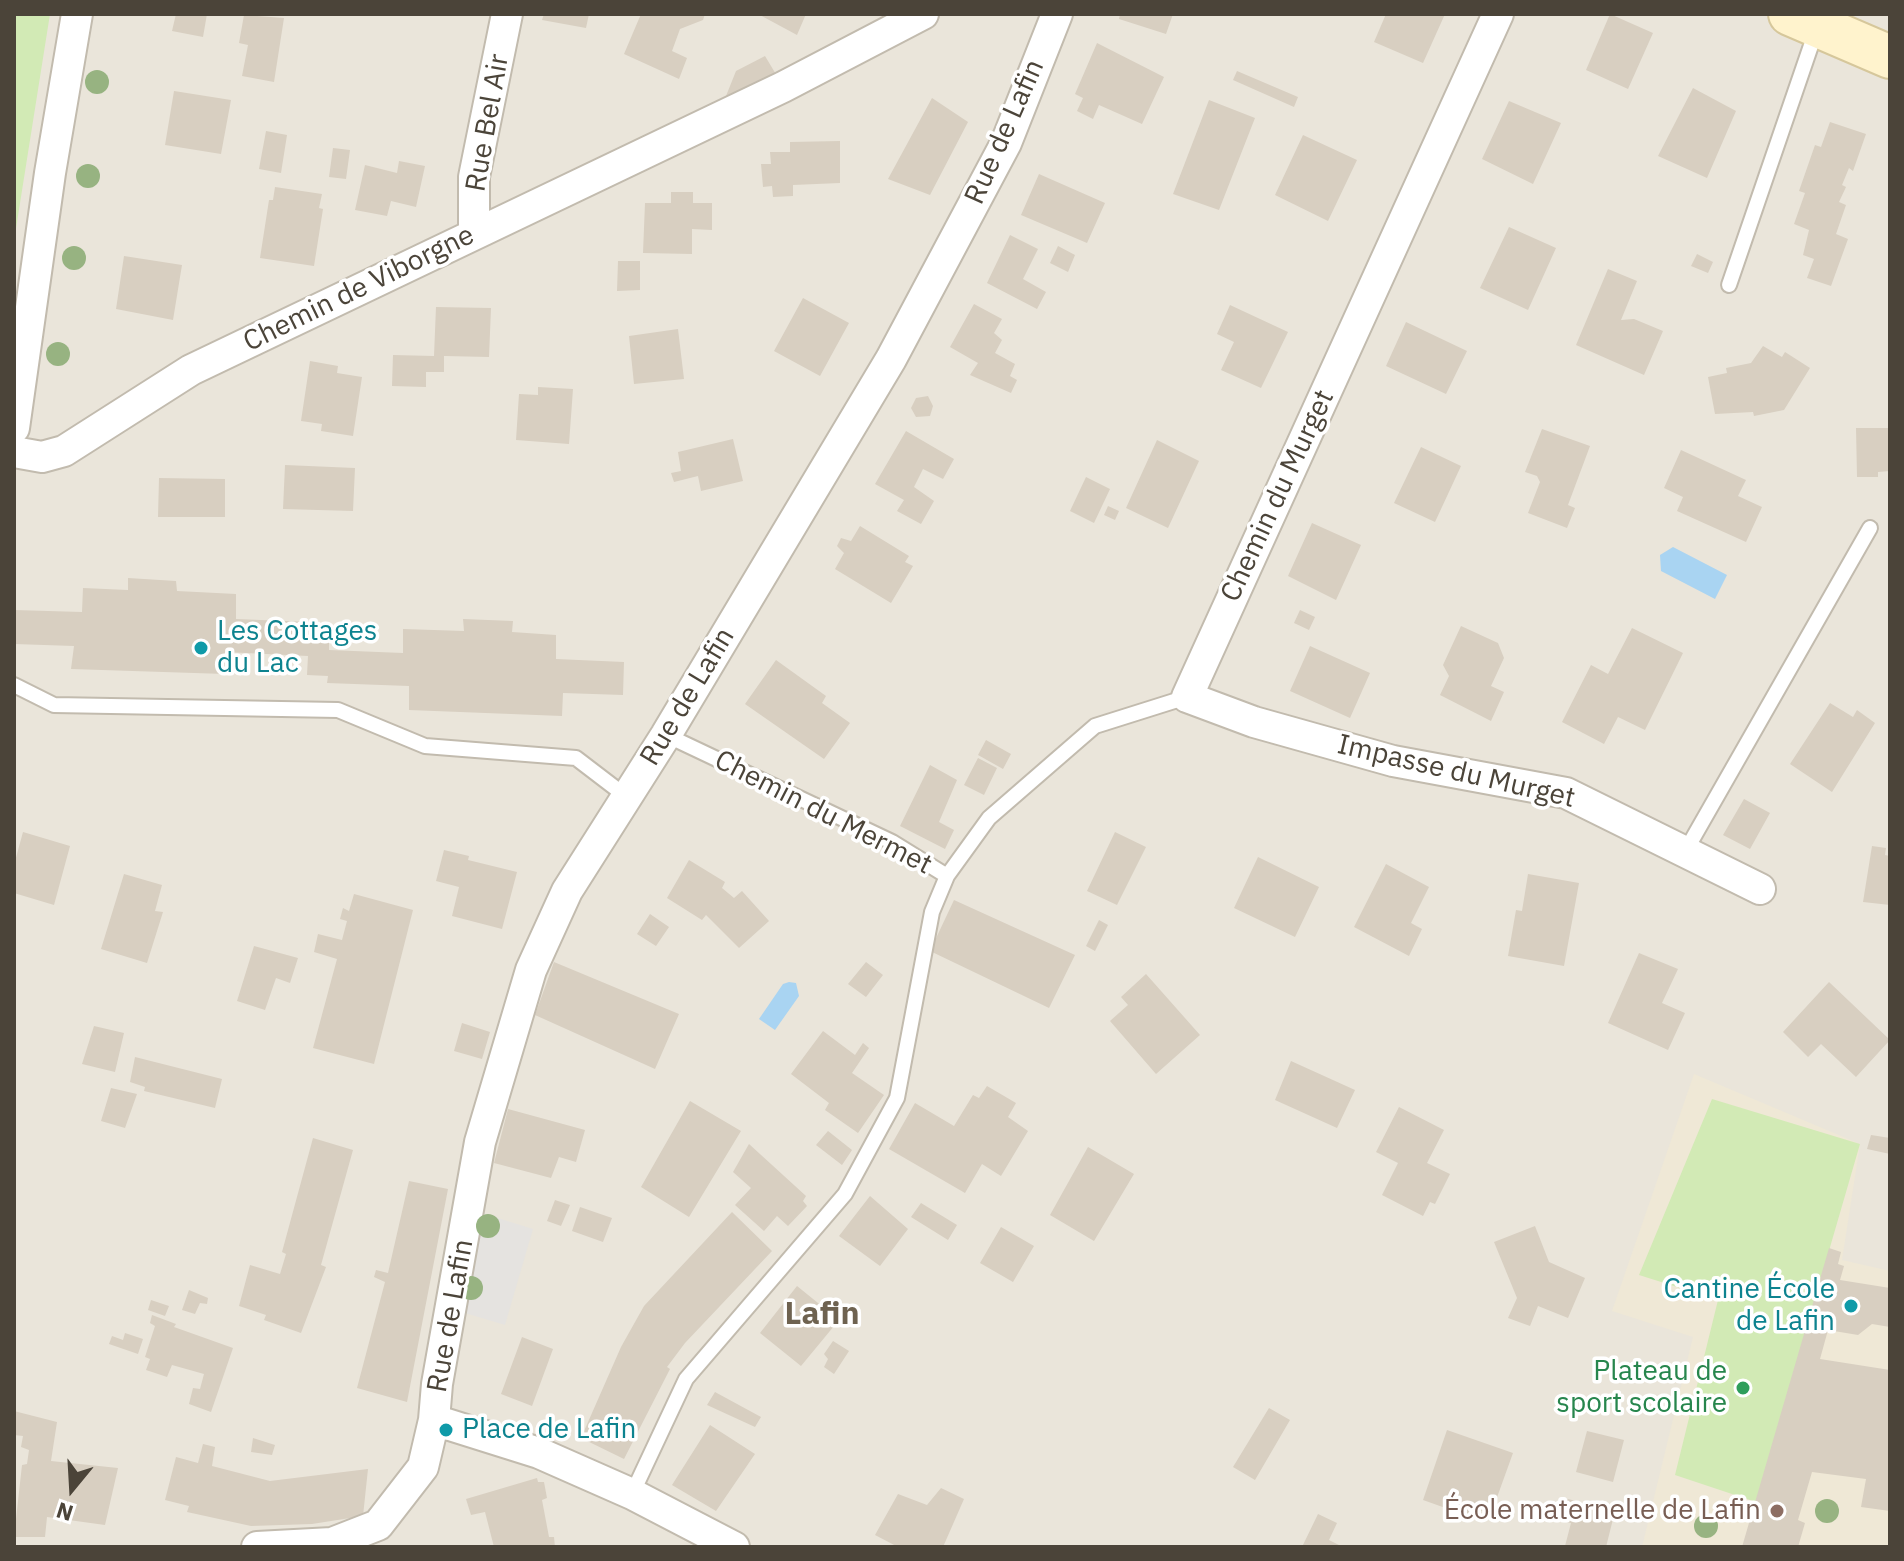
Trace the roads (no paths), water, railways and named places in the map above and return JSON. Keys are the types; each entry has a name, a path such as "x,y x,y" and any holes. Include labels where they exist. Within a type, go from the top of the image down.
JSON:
{"street":[{"path":"14,428 50,173 77,14"},
{"name":"Rue Bel Air","path":"474,233 474,177 507,14"},
{"name":"Chemin de Viborgne","path":"14,452 42,457 64,451 191,370 783,87 923,14"},
{"name":"Rue de Lafin","path":"434,1420 437,1384 480,1142 531,970 567,891 666,735 891,359 1006,143 1057,14"},
{"name":"Chemin du Murget","path":"1187,697 1498,14"},
{"path":"1804,20 1890,57"},
{"name":"Impasse du Murget","path":"1187,697 1254,722 1393,761 1566,793 1760,889"},
{"path":"257,1547 332,1543 378,1525 423,1467 434,1420 539,1453 632,1494 734,1547"}],"lane":[{"path":"1729,285 1804,20"},
{"path":"1685,852 1870,528"},
{"path":"14,685 54,705 338,710 425,746 576,758 627,797"},
{"path":"947,876 989,818 1095,726 1187,697"},
{"name":"Chemin du Mermet","path":"632,1494 686,1379 845,1194 897,1098 932,912 947,876 892,842 666,735"}],"water":[{"path":"1673,547 1727,575 1715,599 1661,571 1660,555"},
{"path":"796,983 799,996 775,1030 759,1019 783,984"}],"place":[{"name":"Les Cottages du Lac","path":"201,648"},
{"name":"Cantine École de Lafin","path":"1851,1306"},
{"name":"Plateau de sport scolaire","path":"1743,1388"},
{"name":"Place de Lafin","path":"446,1430"},
{"name":"École maternelle de Lafin","path":"1777,1511"}],"district":[{"name":"Lafin","path":"822,1315"}]}
